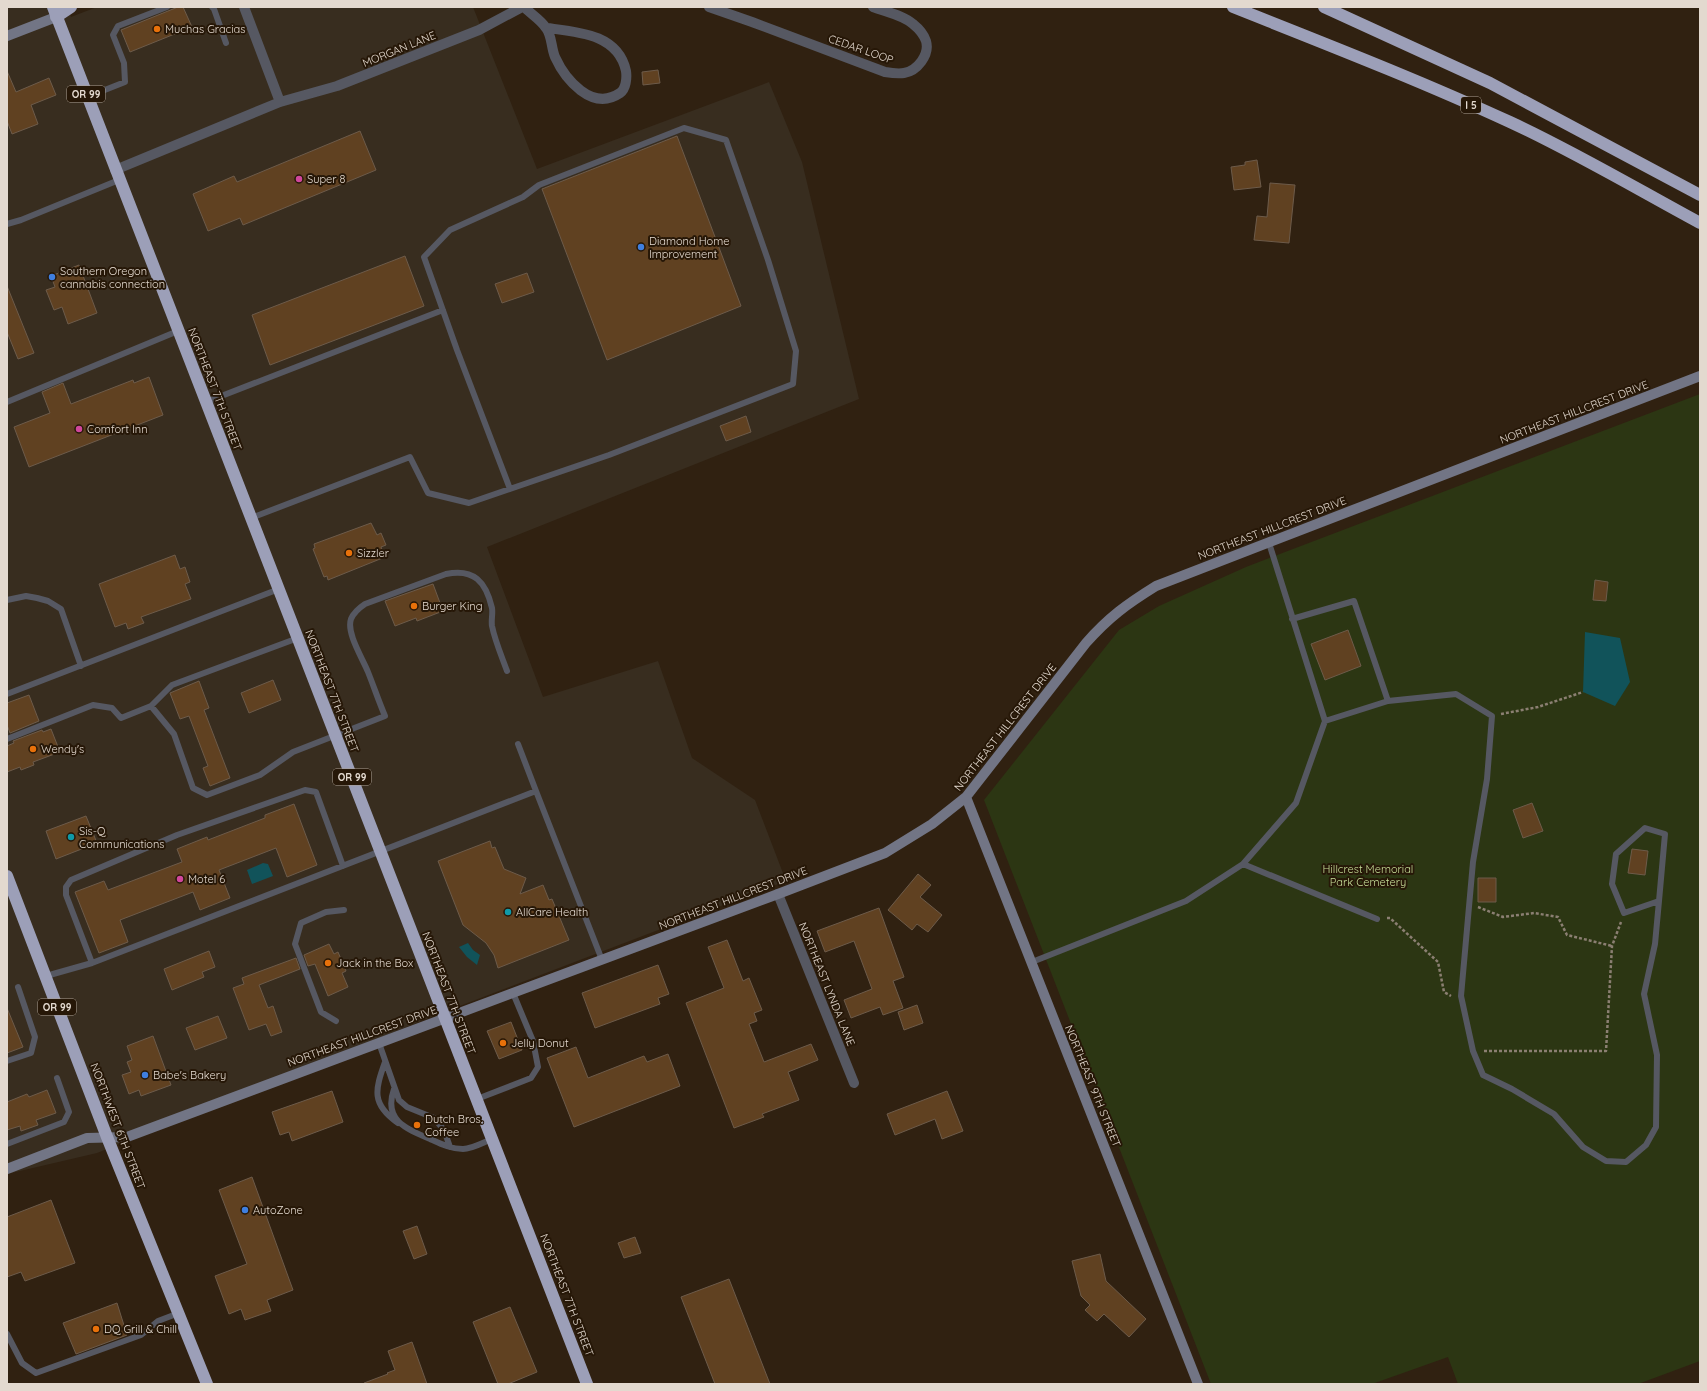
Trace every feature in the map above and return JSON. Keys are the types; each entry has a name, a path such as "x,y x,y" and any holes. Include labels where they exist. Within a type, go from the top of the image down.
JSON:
{"highway":[{"path":"54,12 71,7"},
{"name":"I 5","path":"1234,7 1389,70 1511,123 1590,162 1700,223"},
{"name":"I 5","path":"1324,7 1490,83 1700,195"},
{"name":"NORTHEAST 7TH STREET","path":"54,12 587,1384"},
{"name":"NORTHWEST 6TH STREET","path":"7,876 108,1137 207,1384"}],"street":[{"path":"244,7 280,102"},
{"path":"523,7 547,28 577,32 597,37 614,48 621,56 627,76 626,84 621,93 601,99 588,95 572,84 562,71 554,56 547,28"},
{"name":"MORGAN LANE","path":"117,175 280,102 337,86 479,30 523,7"},
{"name":"CEDAR LOOP","path":"709,7 885,72 905,73 916,69 923,60 927,50 926,41 922,32 913,23 873,7"},
{"path":"7,36 54,12"},
{"name":"NORTHEAST HILLCREST DRIVE","path":"7,1169 87,1138 127,1137 778,894 885,852 932,824 966,797 1086,643 1104,623 1120,609 1156,586 1700,376"},
{"name":"NORTHEAST 9TH STREET","path":"966,797 1198,1384"},
{"name":"NORTHEAST LYNDA LANE","path":"778,894 854,1083"}],"lane":[{"path":"87,97 125,82 124,63 113,35 118,26 167,7"},
{"path":"212,7 226,43"},
{"path":"251,518 410,457 428,493 469,503 510,489 609,455 793,384 796,351 768,260 726,140 684,128 539,185 523,197 450,230 424,257 510,489"},
{"path":"7,224 117,175"},
{"path":"206,402 443,310"},
{"path":"7,402 178,331"},
{"path":"1032,962 1186,901 1243,864 1296,803 1326,721 1268,543"},
{"path":"150,706 174,734 193,788 207,795 260,775 293,752 336,737 384,716 368,672 356,647 350,627 350,620 356,610 365,604 446,574 456,572 472,574 479,580 485,590 492,609 492,626 507,671"},
{"path":"7,694 279,589"},
{"path":"7,600 26,596 48,601 60,609 81,666"},
{"path":"1292,619 1354,601 1388,701"},
{"path":"7,739 93,706 112,708 121,718 150,706 172,684 298,638"},
{"path":"1326,721 1388,701 1456,694 1492,716 1487,779 1473,862 1461,996 1473,1051 1483,1075 1512,1089 1554,1114 1583,1147 1606,1161 1626,1162 1646,1145 1656,1127 1657,1055 1644,994 1655,944 1659,901 1665,834 1645,828 1616,854 1612,884 1624,913 1659,901"},
{"path":"518,744 602,960"},
{"path":"92,962 66,895 66,886 71,880 177,835 304,790 316,792 343,866"},
{"path":"46,976 92,962 536,791"},
{"path":"1243,864 1377,919"},
{"path":"336,1021 322,1012 295,944 301,923 326,912 344,910"},
{"path":"7,1061 30,1053 35,1037 18,988"},
{"path":"477,1099 531,1078 538,1067 533,1041 513,993"},
{"path":"379,1043 399,1100 407,1107 434,1118 444,1130 450,1147"},
{"path":"385,1062 379,1079 377,1096 379,1104 387,1115 398,1123 412,1132 450,1147 465,1149 492,1139"},
{"path":"7,1144 64,1122 69,1112 57,1078"},
{"path":"394,1089 391,1098 391,1109 398,1123"},
{"path":"7,1334 22,1363 36,1373 140,1335 158,1321 179,1313"}],"path":[{"path":"1492,716 1538,707 1583,692"},
{"path":"1469,904 1503,917 1534,913 1558,917 1567,935 1612,946"},
{"path":"1473,1051 1606,1051 1612,946 1624,913"},
{"path":"1377,919 1390,918 1438,962 1444,992 1462,1002"}],"shaded area":[{"path":"7,7 68,7 71,17 97,7 473,7 537,169 769,82 802,162 859,399 487,547 543,697 658,661 692,758 755,800 786,881 436,1015 97,1153 7,1174"}],"green space":[{"name":"Hillcrest Memorial Park Cemetery","path":"1700,394 1700,1361 1638,1384 1458,1384 1448,1357 1372,1384 1211,1384 984,800 1119,630 1159,606 1246,567"}],"water":[{"path":"1585,632 1620,638 1630,682 1615,706 1583,692"},
{"path":"263,863 268,864 273,876 252,884 247,870"},
{"path":"468,943 473,950 480,955 477,965 467,957 459,947"}],"building":[{"name":"Muchas Gracias","path":"178,7 183,7 192,27 130,52 121,30"},
{"path":"658,70 660,83 643,85 642,72"},
{"path":"7,71 16,92 49,78 56,95 31,105 38,124 12,134 7,121"},
{"name":"Super 8","path":"360,131 376,170 243,225 240,218 208,231 193,194 234,176 237,182"},
{"name":"Diamond Home Improvement","path":"677,136 741,306 607,360 542,189"},
{"path":"1257,160 1261,187 1234,190 1231,167 1245,165 1245,162"},
{"path":"1270,183 1295,185 1289,243 1254,240 1257,216 1267,217"},
{"path":"405,256 424,306 270,365 252,315"},
{"path":"79,265 97,313 68,324 62,307 54,310 46,290 55,287 51,276"},
{"path":"527,273 534,292 502,303 495,284"},
{"path":"7,286 34,353 18,359 7,332"},
{"path":"149,377 163,415 29,467 14,427 50,413 42,392 63,383 71,404 133,380 134,383"},
{"path":"746,416 751,432 726,441 720,426"},
{"name":"Sizzler","path":"371,523 377,535 381,533 386,545 381,547 385,557 328,580 327,576 324,577 313,549 315,548 314,544"},
{"path":"175,555 180,569 185,567 190,582 185,584 191,599 141,617 144,623 128,629 126,623 115,627 99,584"},
{"path":"1595,580 1608,582 1606,601 1593,600"},
{"name":"Burger King","path":"433,584 443,611 417,621 416,618 395,626 385,601"},
{"path":"1348,630 1361,666 1325,680 1311,644"},
{"path":"273,680 281,700 249,713 241,693"},
{"path":"199,681 209,708 204,710 230,778 210,786 203,768 208,766 189,716 180,719 170,693"},
{"path":"29,695 39,721 10,733 7,725 7,703"},
{"name":"Wendy's","path":"51,729 60,752 33,762 34,765 21,770 20,767 7,772 7,746 14,743 13,741 42,730 43,732"},
{"path":"1532,803 1543,831 1523,838 1513,810"},
{"name":"Motel 6","path":"294,804 317,865 287,877 276,848 219,870 230,898 200,910 193,892 120,920 128,942 99,953 75,892 104,881 108,890 182,862 177,849 207,837 208,840 265,818 265,815"},
{"name":"Sis-Q Communications","path":"86,816 97,843 56,859 46,831"},
{"name":"AllCare Health","path":"490,841 492,848 495,847 504,869 526,878 520,894 543,885 549,900 552,899 569,940 498,968 494,955 486,943 463,925 438,861"},
{"path":"1632,849 1648,851 1645,875 1628,873"},
{"path":"918,874 931,885 920,897 942,915 928,932 917,924 912,930 888,910"},
{"path":"1478,878 1496,878 1496,902 1478,902"},
{"path":"879,908 904,977 893,981 903,1008 883,1015 880,1007 851,1018 844,1000 872,989 854,941 825,952 817,931"},
{"path":"727,940 743,981 749,978 762,1010 754,1013 757,1021 749,1024 764,1062 811,1044 818,1060 788,1072 799,1100 762,1114 764,1117 734,1128 686,1003 724,988 708,947"},
{"name":"Jack in the Box","path":"329,944 334,954 338,952 346,971 342,973 348,987 328,996 315,964 308,966 304,955"},
{"path":"209,951 215,967 202,972 204,977 172,990 164,969"},
{"path":"296,958 300,969 259,985 268,1008 273,1006 282,1032 271,1036 266,1024 249,1030 233,988 244,984 242,978"},
{"path":"658,965 669,994 658,998 660,1004 595,1028 582,993"},
{"path":"917,1005 923,1023 904,1030 898,1012"},
{"path":"7,1008 23,1047 7,1053"},
{"path":"218,1016 227,1038 195,1050 186,1028"},
{"path":"511,1022 522,1050 499,1059 487,1031"},
{"path":"153,1036 171,1085 141,1096 139,1090 129,1094 122,1075 131,1072 127,1062 132,1060 127,1046"},
{"path":"576,1047 588,1078 644,1056 647,1062 668,1054 680,1086 574,1127 547,1058"},
{"path":"47,1090 56,1113 36,1120 38,1125 21,1131 20,1126 7,1130 7,1102 27,1094 29,1097"},
{"path":"332,1091 343,1122 292,1141 289,1132 280,1135 272,1112"},
{"path":"947,1091 963,1131 942,1139 935,1119 895,1135 887,1114"},
{"path":"252,1177 293,1290 267,1300 271,1311 245,1320 241,1309 229,1314 215,1276 247,1264 219,1190"},
{"path":"51,1200 75,1263 25,1281 21,1272 7,1277 7,1217"},
{"path":"417,1226 427,1254 414,1259 403,1231"},
{"path":"635,1237 641,1253 624,1258 618,1243"},
{"path":"1100,1254 1106,1281 1146,1319 1129,1337 1104,1314 1097,1321 1085,1310 1090,1305 1081,1296 1072,1261"},
{"path":"729,1279 770,1384 715,1384 681,1297"},
{"name":"DQ Grill & Chill","path":"117,1303 127,1335 76,1354 63,1323"},
{"path":"510,1307 537,1372 508,1384 498,1384 473,1322"},
{"path":"412,1342 427,1384 364,1383 395,1370 388,1351"}],"place":[{"name":"Muchas Gracias","path":"157,29"},
{"name":"Super 8","path":"299,179"},
{"name":"Diamond Home Improvement","path":"641,247"},
{"name":"Southern Oregon cannabis connection","path":"52,277"},
{"name":"Comfort Inn","path":"79,429"},
{"name":"Sizzler","path":"349,553"},
{"name":"Burger King","path":"414,606"},
{"name":"Wendy's","path":"33,749"},
{"name":"Sis-Q Communications","path":"71,837"},
{"name":"Motel 6","path":"180,879"},
{"name":"AllCare Health","path":"508,912"},
{"name":"Jack in the Box","path":"328,963"},
{"name":"Jelly Donut","path":"503,1043"},
{"name":"Babe's Bakery","path":"145,1075"},
{"name":"Dutch Bros. Coffee","path":"417,1125"},
{"name":"AutoZone","path":"245,1210"},
{"name":"DQ Grill & Chill","path":"96,1329"}]}
